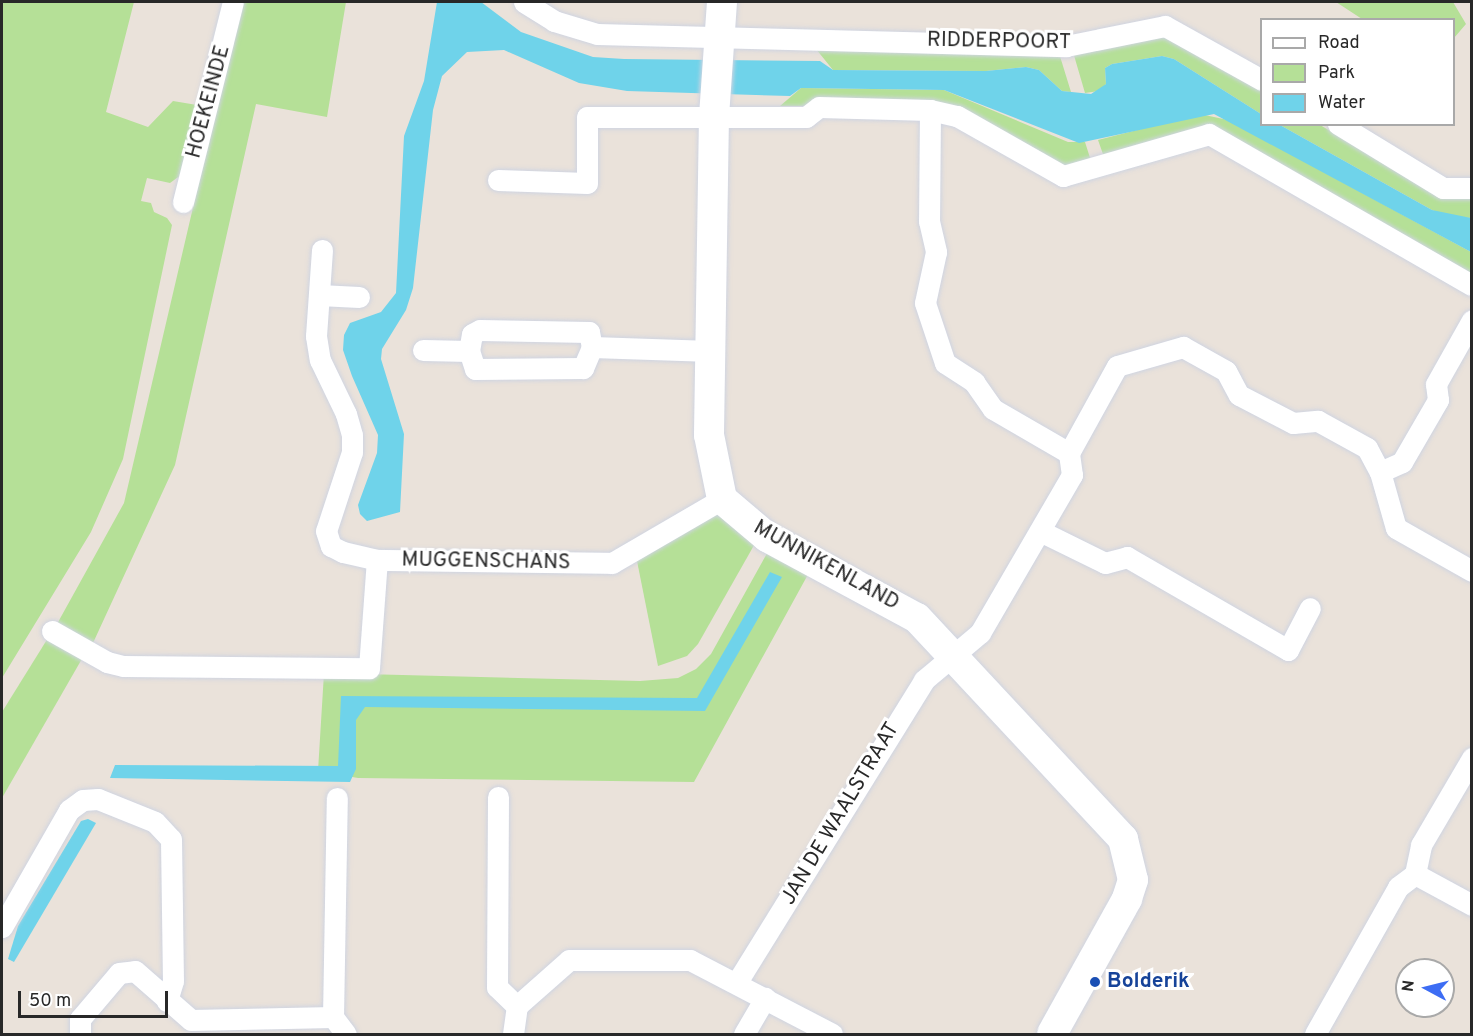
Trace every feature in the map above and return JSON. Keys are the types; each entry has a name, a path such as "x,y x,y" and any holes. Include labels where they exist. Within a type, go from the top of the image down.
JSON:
{"street":[{"name":"HOEKEINDE","path":"183,202 233,2"},
{"name":"RIDDERPOORT","path":"525,2 554,21 597,34 719,44 1066,46 1165,26 1260,79"},
{"path":"722,2 716,106 709,435 722,499"},
{"path":"498,180 586,183 587,117 693,119 716,106 806,117 819,107 930,111 957,116 1063,176 1209,134 1472,285"},
{"path":"930,111 929,221 936,252 925,303 945,363 974,382 993,409 1069,453 1117,366 1183,347 1226,370 1239,395 1293,423 1318,421 1367,448 1380,472 1396,528 1472,571"},
{"path":"1341,126 1443,188 1472,188"},
{"path":"322,250 316,336 320,360 346,414 352,435 352,452 326,531 332,546 343,552 377,560"},
{"path":"319,295 359,297"},
{"path":"1380,472 1402,462 1438,400 1436,384 1472,320"},
{"path":"480,330 589,332 592,347 583,368 565,370 475,369 469,351 472,334 480,330"},
{"path":"592,347 711,351"},
{"path":"423,350 469,351"},
{"name":"JAN DE WAALSTRAAT","path":"737,982 924,680 953,652 980,633 1042,532 1072,475 1069,453"},
{"name":"MUGGENSCHANS","path":"52,631 107,662 123,666 369,668 377,560 612,563 722,499"},
{"name":"MUNNIKENLAND","path":"722,499 766,537 917,618 953,652 1123,838 1130,859 1133,880 1127,899 1052,1035"},
{"path":"1042,532 1105,563 1127,557 1288,650 1310,608"},
{"path":"1315,1035 1398,887 1415,874 1421,845 1472,758"},
{"path":"498,797 498,987 517,1005"},
{"path":"337,798 333,1017 346,1035"},
{"path":"2,927 69,810 83,800 98,800 155,822 171,839 174,981 167,1001"},
{"path":"1415,874 1472,905"},
{"path":"513,1035 517,1005 569,960 690,960 737,982 832,1035"},
{"path":"80,1035 80,1019 119,973 135,971 167,1001 192,1020 333,1017"},
{"path":"744,1035 765,998"}],"green space":[{"path":"2,2 134,2 106,112 148,127 173,101 203,106 181,175 170,183 147,178 141,201 151,203 154,212 167,218 172,225 123,459 91,532 2,678"},
{"path":"241,2 346,2 327,117 256,104 175,465 93,643 57,624 124,503"},
{"path":"1336,2 1453,2 1466,24 1455,37 1455,18 1360,18"},
{"path":"1158,36 1170,39 1260,89 1260,113 1174,59 1162,56 1112,64 1105,68 1106,84 1099,91 1085,93 1073,52"},
{"path":"816,49 1059,53 1071,92 1062,91 1039,70 1026,67 986,71 833,70"},
{"path":"801,88 944,90 1068,142 1085,142 1091,161 1064,166 904,106 780,106"},
{"path":"1200,114 1228,120 1471,252 1471,273 1224,133 1104,157 1098,140"},
{"path":"1282,126 1322,126 1441,195 1471,195 1471,218 1450,217 1432,210"},
{"path":"718,512 757,540 698,644 687,656 658,666 637,561"},
{"path":"770,548 811,569 694,782 358,778 318,771 324,673 640,681 678,678 696,669 711,654"},
{"path":"48,638 83,657 2,798 2,712"}],"water":[{"path":"437,2 481,2 521,32 593,57 820,61 833,70 986,71 1026,67 1039,70 1062,91 1091,94 1106,84 1105,68 1112,64 1162,56 1174,59 1260,113 1260,126 1282,126 1432,210 1471,218 1471,252 1214,114 1079,143 944,90 801,88 790,96 627,91 579,83 504,50 467,52 442,76 433,110 413,288 406,310 382,349 381,359 404,434 400,512 367,521 360,514 358,505 377,453 378,435 343,350 344,335 350,323 381,312 396,293 404,136 424,81"},
{"path":"770,572 782,577 705,711 365,707 356,720 356,769 350,782 110,778 115,765 338,766 341,696 697,698"},
{"path":"88,819 96,823 14,962 8,959 18,926 81,821"}],"place":[{"name":"Bolderik","path":"1095,982"}]}
